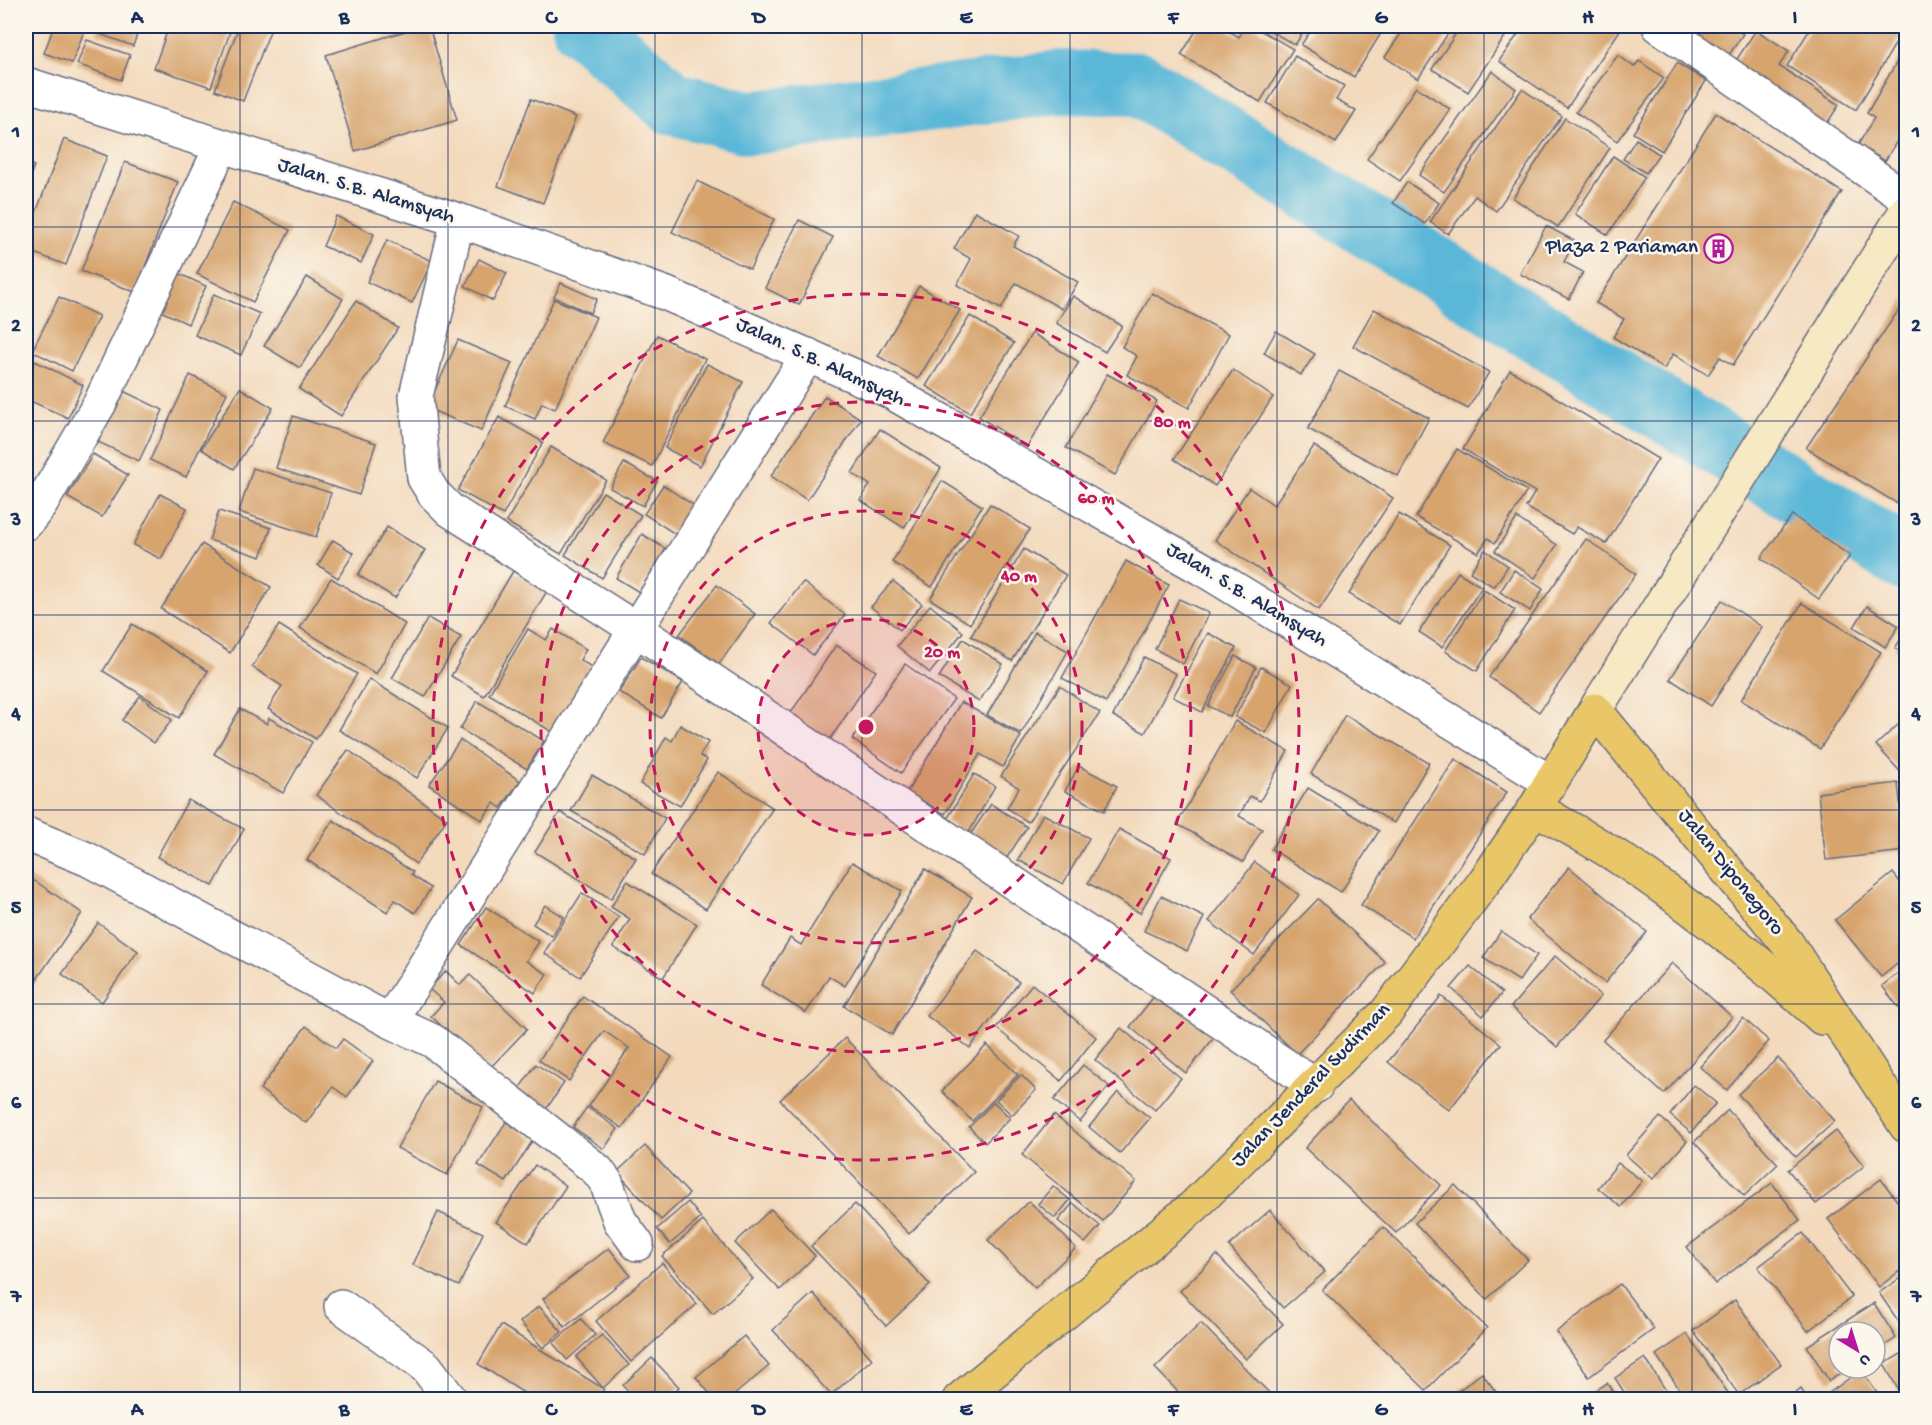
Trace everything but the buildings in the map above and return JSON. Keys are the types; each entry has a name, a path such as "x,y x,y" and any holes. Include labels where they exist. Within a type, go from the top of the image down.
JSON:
{"main road":[{"path":"1595,710 1906,211"},
{"name":"Jalan Jenderal Sudirman","path":"959,1400 1193,1207 1316,1086 1386,1013 1484,882 1595,710"},
{"name":"Jalan Diponegoro","path":"1595,710 1787,943 1906,1126"},
{"name":"Jalan Diponegoro","path":"1542,795 1756,959 1853,1044"}],"street":[{"path":"1659,26 1906,198"},
{"name":"Jalan. S.B. Alamsyah","path":"26,84 458,220 666,294 889,391 1206,571 1542,795"},
{"path":"26,523 41,504 100,404 221,147"},
{"path":"458,220 416,396 424,478 434,494 450,510 637,630 1316,1086"},
{"path":"390,1021 808,355"},
{"path":"26,834 87,859 390,1021 433,1041 597,1170 606,1182 620,1221 637,1244"},
{"path":"341,1306 426,1367 451,1400"}],"waterway":[{"path":"584,26 672,103 752,123 1061,82 1139,84 1906,560"}],"place":[{"name":"Plaza 2 Pariaman","path":"1719,248"}]}
